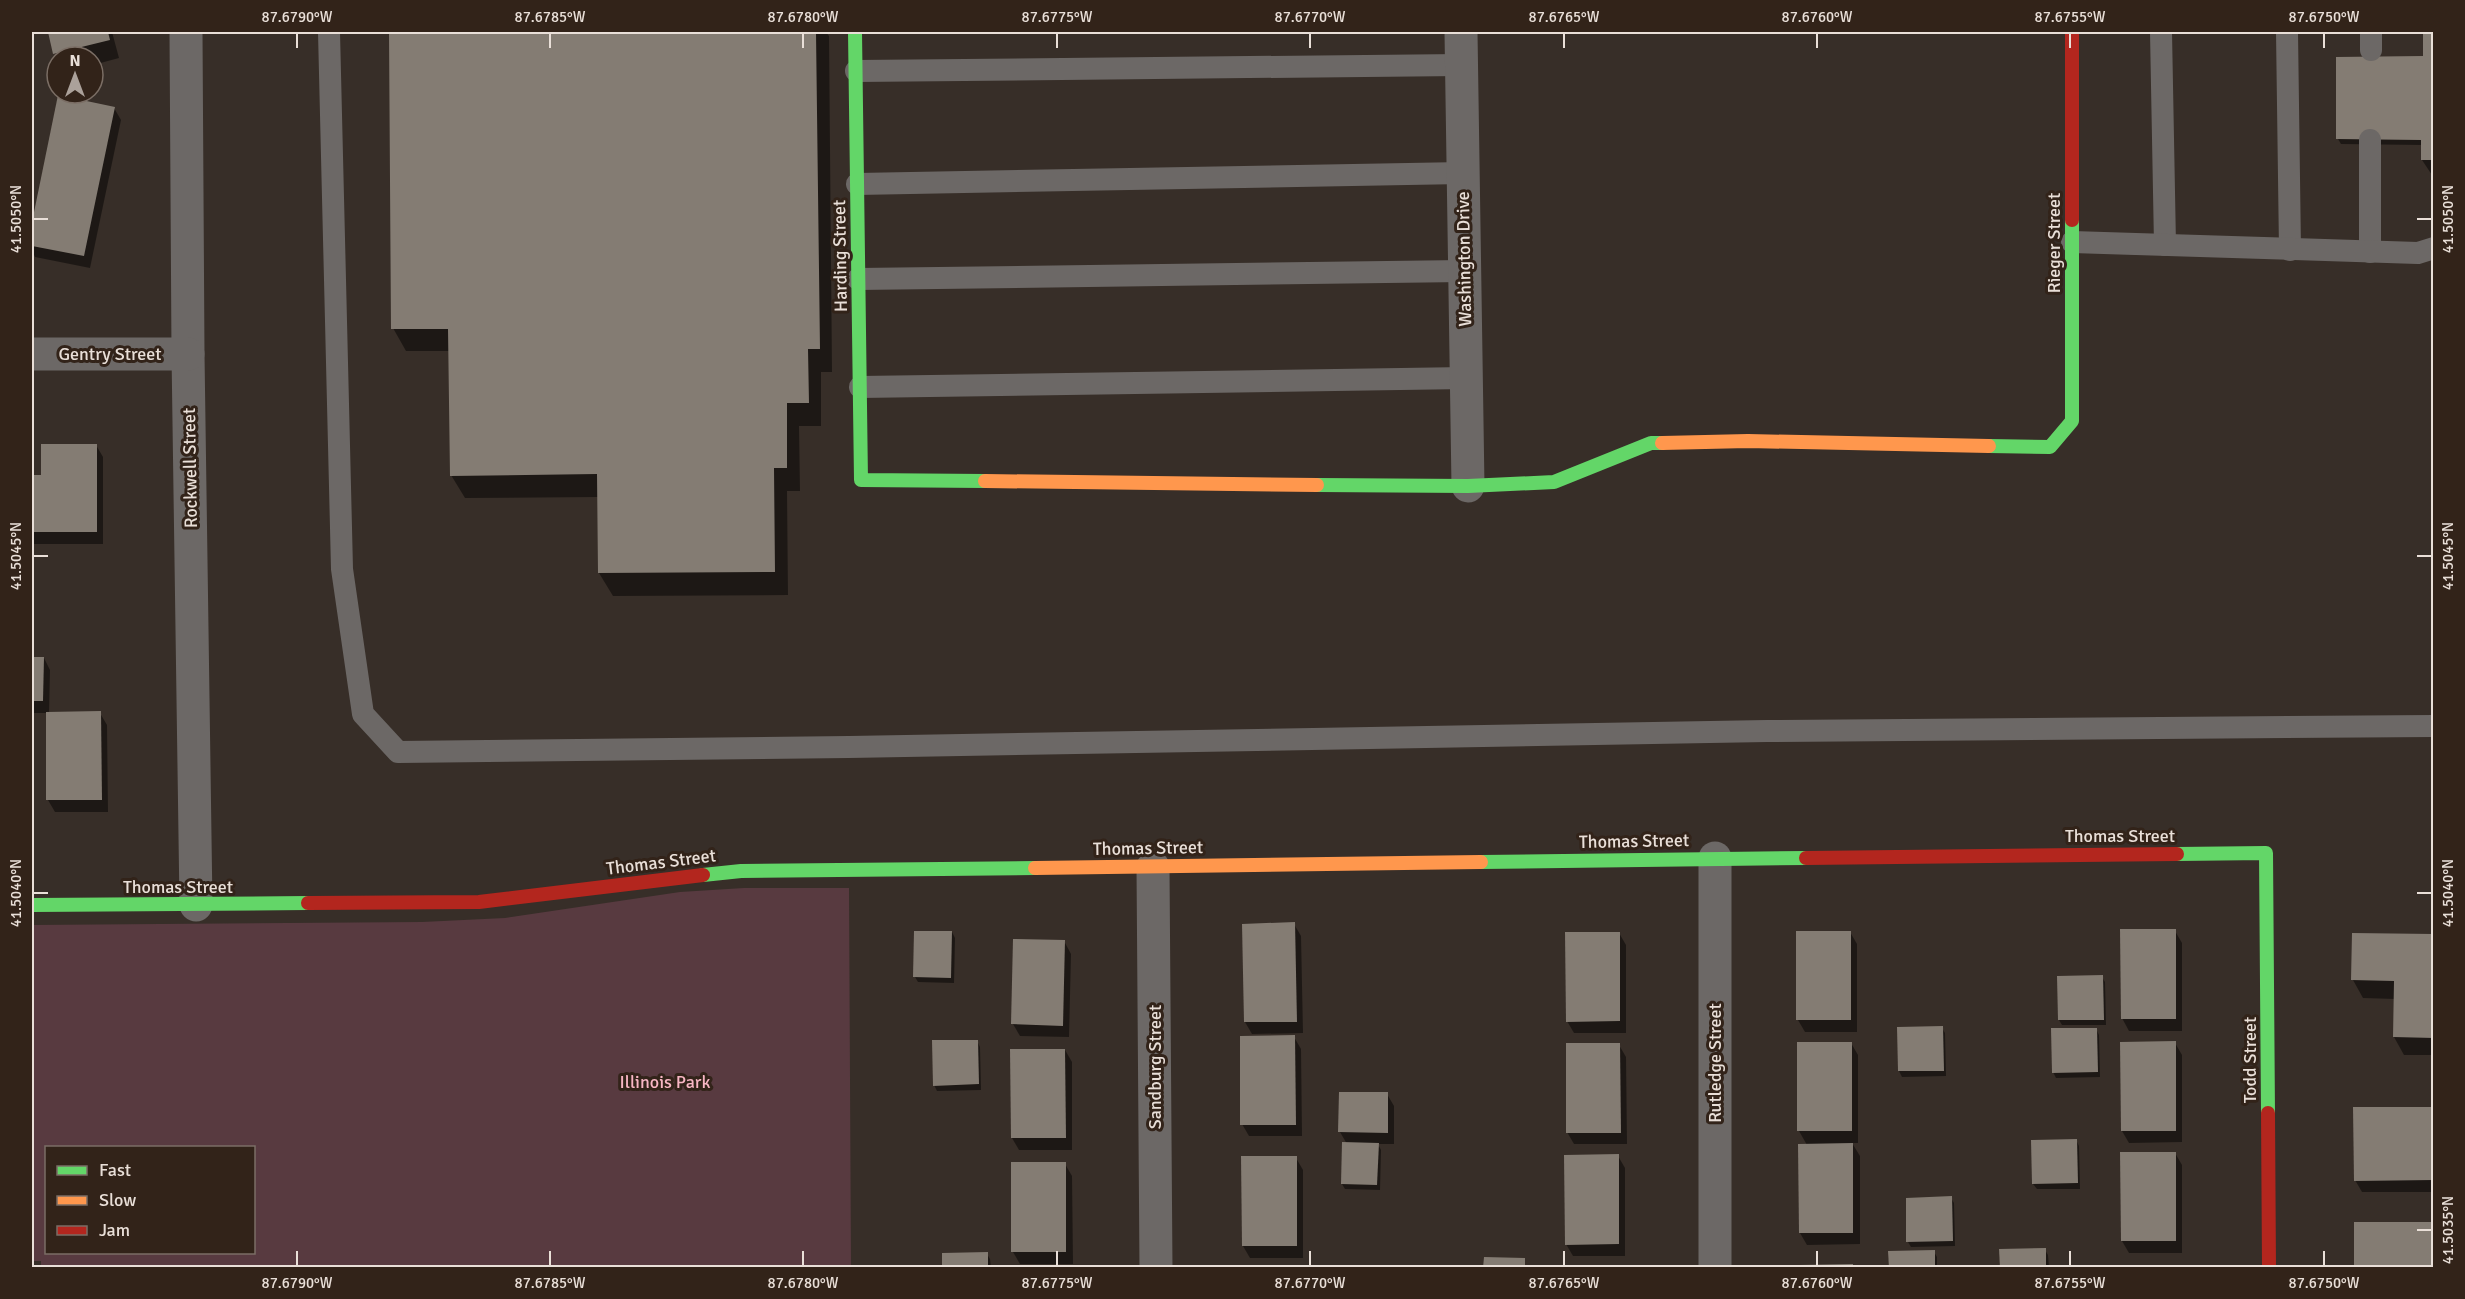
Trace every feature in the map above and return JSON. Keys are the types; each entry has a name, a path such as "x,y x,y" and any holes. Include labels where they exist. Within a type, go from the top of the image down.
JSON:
{"street":[{"name":"Rockwell Street","path":"186,32 196,905"},
{"name":"Harding Street","path":"855,32 861,480 1468,486"},
{"name":"Washington Drive","path":"1461,32 1468,486"},
{"name":"Rieger Street","path":"1468,486 1554,482 1651,442 1783,441 2050,447 2072,421 2072,32"},
{"name":"Gentry Street","path":"32,354 188,354"},
{"name":"Thomas Street","path":"32,905 479,902 741,871 2266,853"},
{"name":"Todd Street","path":"2266,853 2269,1268"},
{"name":"Rutledge Street","path":"1715,858 1715,1268"},
{"name":"Sandburg Street","path":"1153,867 1156,1268"}],"lane":[{"path":"328,32 342,569 363,714 398,752 872,747 1743,731 2433,726"},
{"path":"2161,32 2165,245"},
{"path":"2287,32 2290,250"},
{"path":"856,71 1461,65"},
{"path":"2370,140 2370,252"},
{"path":"857,184 1463,173"},
{"path":"2072,242 2428,255"},
{"path":"858,279 1464,271"},
{"path":"860,387 1466,378"}],"green space":[{"name":"Illinois Park","path":"744,888 849,888 851,1267 41,1267 41,1261 32,1261 32,925 422,922 505,918 680,892"}],"building":[{"path":"48,32 108,32 110,40 90,45 51,45"},
{"path":"389,32 816,32 820,349 808,349 809,403 787,403 787,468 774,468 775,572 598,573 597,474 450,476 448,329 391,329"},
{"path":"2423,32 2434,32 2434,160 2421,160 2421,140 2336,139 2336,57 2423,56"},
{"path":"56,105 115,107 84,256 32,246 32,222"},
{"path":"41,444 97,444 97,532 32,532 32,475 41,475"},
{"path":"32,657 44,657 43,701 32,701"},
{"path":"101,711 102,800 46,800 46,712"},
{"path":"1295,922 1297,1022 1244,1022 1242,924"},
{"path":"2120,929 2176,929 2176,1019 2121,1019"},
{"path":"914,931 952,931 951,978 913,977"},
{"path":"1796,931 1851,931 1851,1020 1796,1020"},
{"path":"1565,932 1620,932 1620,1021 1566,1022"},
{"path":"2352,933 2434,934 2434,1038 2393,1037 2394,981 2351,980"},
{"path":"1013,939 1065,940 1063,1026 1011,1024"},
{"path":"2103,975 2104,1020 2058,1020 2057,976"},
{"path":"1943,1026 1944,1071 1898,1071 1897,1027"},
{"path":"2051,1028 2097,1028 2098,1072 2052,1073"},
{"path":"1295,1035 1296,1125 1240,1125 1240,1036"},
{"path":"932,1040 978,1040 979,1084 933,1086"},
{"path":"2176,1041 2176,1131 2121,1131 2120,1042"},
{"path":"1797,1042 1852,1042 1852,1131 1797,1131"},
{"path":"1566,1043 1620,1043 1621,1133 1566,1133"},
{"path":"1010,1049 1065,1049 1066,1138 1011,1138"},
{"path":"1339,1092 1388,1092 1388,1133 1338,1132"},
{"path":"2353,1107 2434,1107 2434,1180 2354,1181"},
{"path":"2077,1139 2078,1183 2032,1184 2031,1140"},
{"path":"1342,1142 1379,1143 1377,1185 1341,1184"},
{"path":"1853,1143 1853,1233 1799,1233 1798,1144"},
{"path":"2120,1152 2176,1152 2176,1241 2121,1241"},
{"path":"1619,1154 1619,1244 1565,1245 1564,1155"},
{"path":"1241,1156 1297,1156 1297,1246 1242,1246"},
{"path":"1011,1162 1066,1162 1066,1252 1011,1252"},
{"path":"1952,1196 1953,1241 1906,1242 1906,1198"},
{"path":"2354,1222 2434,1222 2434,1268 2354,1268"},
{"path":"2046,1248 2046,1268 2000,1268 1999,1249"},
{"path":"1935,1250 1935,1268 1889,1268 1888,1251"},
{"path":"988,1252 988,1268 942,1268 942,1253"},
{"path":"1484,1257 1525,1258 1525,1268 1483,1268"},
{"path":"1853,1264 1853,1268 1799,1268 1799,1265"},
{"path":"2121,1265 2176,1265 2176,1268 2121,1268"}],"traffic: fast":[{"path":"855,32 861,480 985,481"},
{"path":"1989,446 2050,447 2072,421 2072,220"},
{"path":"1317,485 1468,486 1554,482 1651,443 1662,443"},
{"path":"2177,854 2266,853 2268,1113"},
{"path":"1481,862 1806,858"},
{"path":"703,875 741,871 1035,868"},
{"path":"32,905 308,903"}],"traffic: slow":[{"path":"1662,443 1748,441 1989,446"},
{"path":"985,481 1317,485"},
{"path":"1035,868 1481,862"}],"traffic: jam":[{"path":"2072,32 2072,220"},
{"path":"1806,858 2177,854"},
{"path":"308,903 479,902 703,875"},
{"path":"2268,1113 2269,1268"}]}
